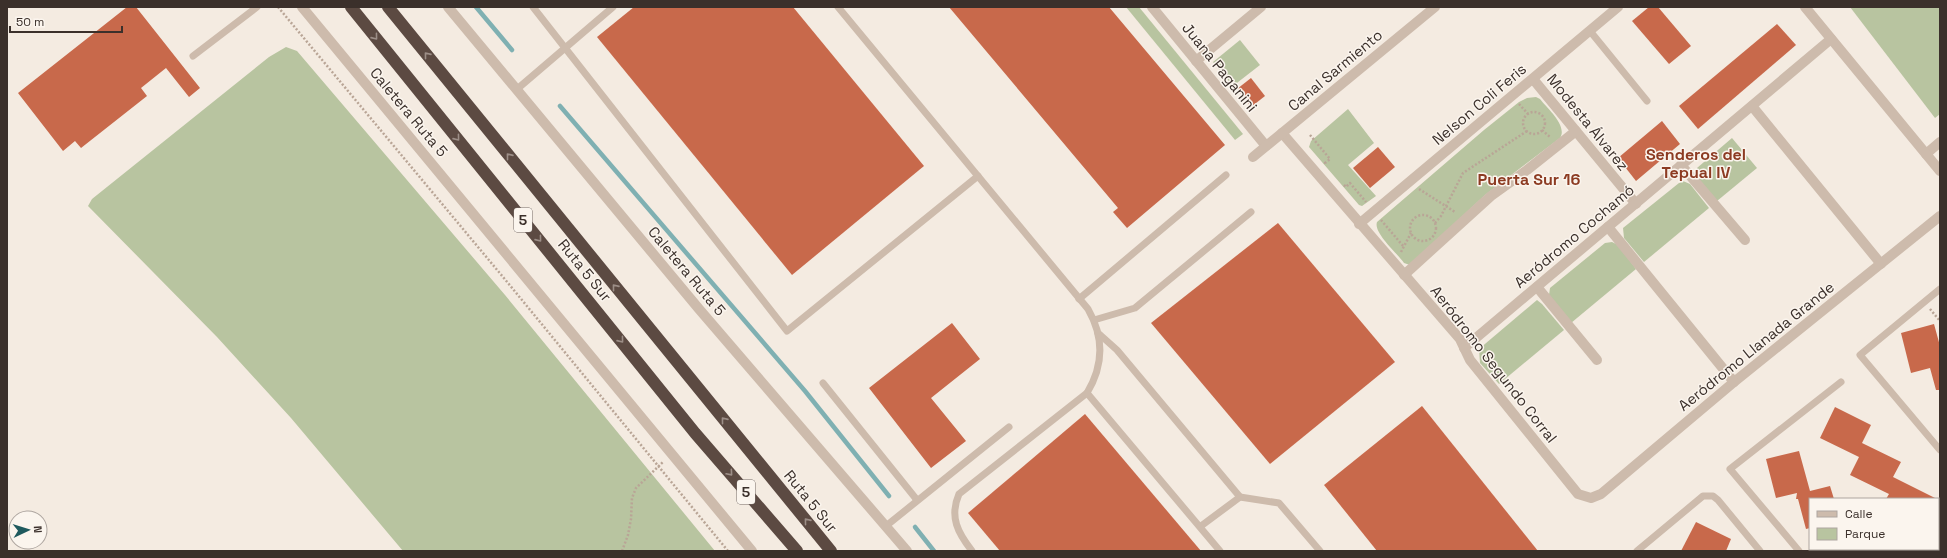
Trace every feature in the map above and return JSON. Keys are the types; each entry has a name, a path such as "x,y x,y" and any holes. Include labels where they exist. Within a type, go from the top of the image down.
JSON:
{"highway":[{"name":"Ruta 5 Sur","path":"351,7 695,433 797,551"},
{"name":"Ruta 5 Sur","path":"388,7 831,551"}],"street":[{"name":"Caletera Ruta 5","path":"302,7 752,551"},
{"name":"Caletera Ruta 5","path":"448,7 794,421 907,551"},
{"name":"Juana Paganini","path":"1152,7 1266,146"},
{"path":"1196,62 1261,7"},
{"name":"Canal Sarmiento","path":"1253,157 1435,7"},
{"name":"Nelson Coli Feris","path":"1359,224 1618,7"},
{"path":"1805,7 1940,171"},
{"name":"Aeródromo Cochamó","path":"1464,348 1831,39"},
{"name":"Modesta Álvarez","path":"1533,79 1636,204"},
{"path":"1752,106 1882,264"},
{"path":"1404,275 1491,196 1527,170 1576,131"},
{"name":"Aeródromo Segundo Corral","path":"1282,133 1359,224 1460,339 1470,360 1578,494 1591,498"},
{"path":"1926,154 1940,142"},
{"path":"1681,165 1745,240"},
{"name":"Aeródromo Llanada Grande","path":"1591,498 1601,494 1734,382 1940,216"},
{"path":"1608,227 1734,382"},
{"path":"1537,287 1597,360"}],"lane":[{"path":"192,56 257,7"},
{"path":"533,7 787,331 978,176"},
{"path":"516,90 613,7"},
{"path":"838,7 1079,299 1094,320 1098,332 1100,358 1093,382 1087,393 959,494 955,508 955,522 960,536 972,551"},
{"path":"1590,31 1647,102"},
{"path":"1079,299 1226,175"},
{"path":"1094,320 1135,308 1251,212"},
{"path":"1940,289 1860,354 1940,450"},
{"path":"1098,332 1117,350 1240,497 1279,503 1320,551"},
{"path":"822,382 917,500"},
{"path":"1799,551 1730,469 1841,382"},
{"path":"1087,393 1220,551"},
{"path":"886,526 1009,427"},
{"path":"1637,551 1703,496 1709,495 1718,500 1760,551"},
{"path":"1200,526 1240,497"}],"path":[{"path":"278,7 728,551"},
{"path":"1533,112 1541,115 1545,122 1542,130 1536,134 1527,131 1523,124 1526,116 1533,112"},
{"path":"1411,233 1418,240 1428,240 1435,232 1435,223 1442,216 1463,173 1527,131"},
{"path":"1310,135 1330,159 1326,163 1330,169"},
{"path":"1341,181 1346,187 1350,183 1404,247"},
{"path":"1409,182 1446,206 1464,220"},
{"path":"1394,264 1411,233 1410,226 1416,217 1427,216 1435,223"},
{"path":"622,551 628,535 631,519 632,498 636,488 663,462"}],"green space":[{"path":"1126,7 1139,7 1243,134 1235,140"},
{"path":"1850,7 1940,7 1940,114 1935,118"},
{"path":"1240,40 1260,65 1233,86 1213,62"},
{"path":"286,47 297,51 505,295 715,551 403,551 291,418 217,337 88,206 92,199 269,57"},
{"path":"1536,97 1540,99 1556,117 1562,133 1560,138 1485,195 1410,265 1404,263 1382,237 1377,227 1377,222 1484,130 1519,102 1527,98"},
{"path":"1348,109 1374,143 1348,165 1376,196 1362,206 1359,205 1309,147 1311,141"},
{"path":"1732,138 1757,168 1717,201 1697,179 1697,168"},
{"path":"1683,181 1690,184 1709,208 1644,262 1624,238 1623,228"},
{"path":"1612,242 1618,245 1636,269 1571,323 1549,295 1550,288 1605,243"},
{"path":"1537,300 1564,330 1499,384 1480,363 1479,349"}],"building":[{"path":"127,7 136,7 200,88 189,97 166,68 141,88 147,96 81,148 75,141 63,151 18,93"},
{"path":"634,7 793,7 924,166 792,275 597,37"},
{"path":"949,7 1109,7 1225,145 1127,228 1113,212 1118,208"},
{"path":"1649,7 1658,7 1691,46 1669,64 1632,21"},
{"path":"1777,24 1796,45 1698,129 1679,106"},
{"path":"1251,78 1265,96 1251,107 1237,89"},
{"path":"1662,121 1680,144 1636,181 1618,158"},
{"path":"1378,147 1395,167 1370,188 1353,168"},
{"path":"1278,223 1395,362 1270,464 1151,323"},
{"path":"952,323 980,359 931,398 966,441 931,468 869,388"},
{"path":"1934,324 1940,346 1940,390 1936,390 1930,368 1911,373 1901,333"},
{"path":"1422,406 1538,551 1377,551 1324,485"},
{"path":"1835,407 1871,425 1862,443 1901,462 1893,477 1935,498 1887,498 1889,494 1850,475 1859,457 1820,438"},
{"path":"1085,414 1201,551 1000,551 968,513"},
{"path":"1799,451 1810,491 1830,486 1834,498 1809,498 1809,528 1806,529 1798,499 1796,499 1797,493 1776,498 1766,459"},
{"path":"1696,522 1731,539 1726,551 1681,551"}],"waterway":[{"path":"476,7 512,50"},
{"path":"560,106 805,391 889,496"},
{"path":"915,527 934,551"}],"district":[{"name":"Senderos del Tepual IV","path":"1696,163"},
{"name":"Puerta Sur 16","path":"1529,179"}]}
